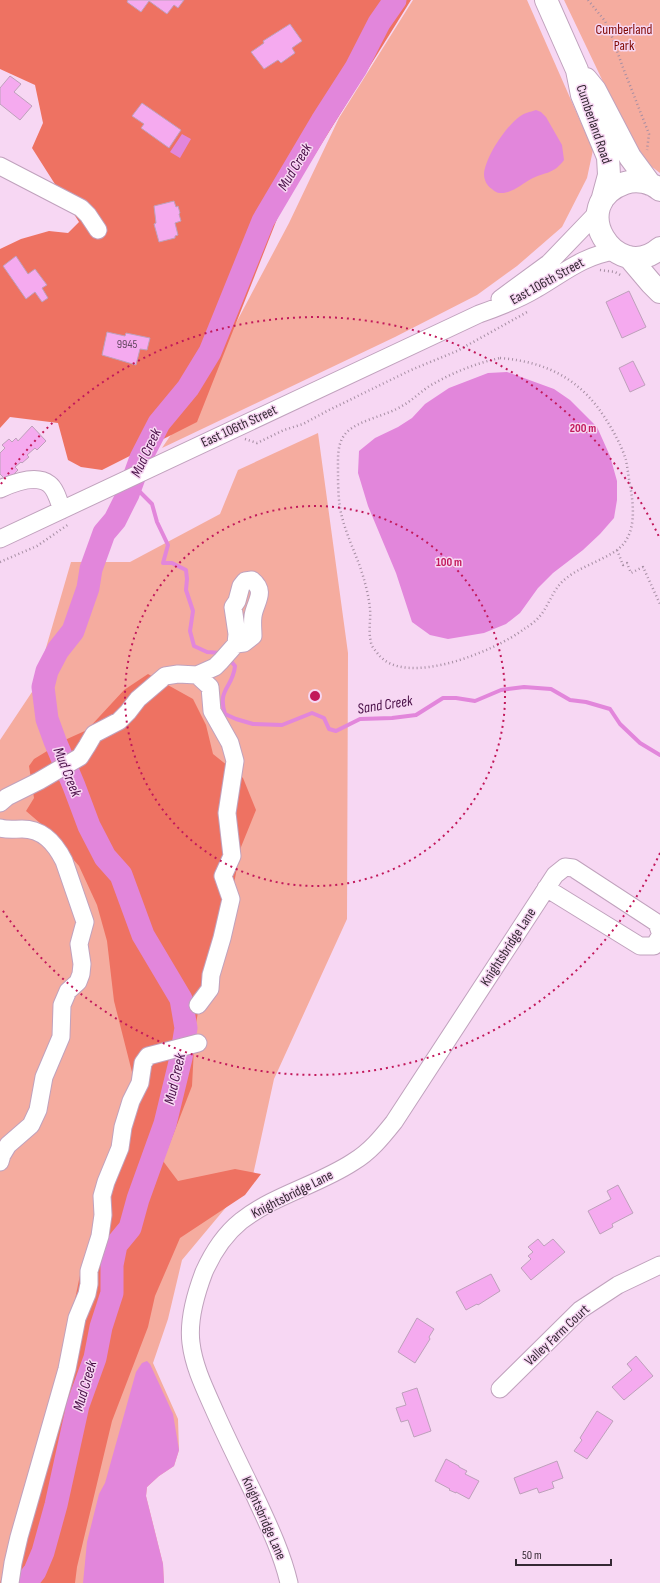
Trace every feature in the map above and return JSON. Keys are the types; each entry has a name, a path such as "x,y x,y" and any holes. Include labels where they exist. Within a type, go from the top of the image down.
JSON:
{"main road":[{"name":"Cumberland Road","path":"546,0 578,70 582,95 608,157 609,175 600,207"},
{"name":"Cumberland Road","path":"578,70 595,90 630,157 655,187"},
{"path":"655,187 639,181 628,182 618,186 609,192 600,207 598,223 600,233 606,243 622,254 660,292"},
{"path":"622,254 639,257 649,255 660,248"}],"street":[{"path":"0,166 81,208 88,215 98,230"},
{"name":"East 106th Street","path":"479,314 550,263 600,207"},
{"name":"East 106th Street","path":"0,539 66,516 96,493 479,314 513,302 535,290 571,266 592,256 622,254"},
{"path":"0,489 13,483 28,479 49,484 66,516"},
{"path":"0,803 7,797 80,757 94,734 119,721 138,699 165,676 178,674 197,675 226,655 210,687 212,711 230,743 235,761 227,813 232,856 223,876 231,899 222,938 210,975 210,990 198,1005"},
{"path":"197,675 210,687"},
{"path":"0,828 33,829 42,834 53,844 64,861 85,922 79,944 82,964 81,974 78,982 68,991 62,1005 61,1037 44,1077 38,1110 31,1125 8,1145 0,1162"},
{"name":"Knightsbridge Lane","path":"289,1583 285,1565 266,1520 196,1368 190,1331 193,1310 201,1280 209,1262 220,1244 241,1221 271,1202 354,1162 376,1144 394,1122 546,888 555,875 565,867 573,868 657,923 660,932"},
{"path":"546,888 640,946 654,946 660,936"},
{"path":"10,1583 19,1537 30,1503 66,1369 77,1318 87,1294 89,1271 100,1236 103,1214 102,1196 120,1148 123,1127 131,1101 140,1083 143,1063 148,1056 198,1043"},
{"name":"Valley Farm Court","path":"500,1390 580,1310 618,1285 660,1265"}],"path":[{"path":"588,0 604,21 613,39 649,134 646,145 647,152"},
{"path":"596,271 601,270 615,272 624,278"},
{"path":"243,439 257,443 284,430 303,424 411,370 457,351 531,310"},
{"path":"500,358 518,360 557,372 566,377 582,390 599,408 612,429 626,460 633,502 633,516 631,528 623,545 617,550 567,578 554,591 539,617 512,638 480,653 429,667 410,668 390,663 381,658 371,644 370,607 363,575 341,516 338,496 338,454 341,441 350,430 402,406 433,384 469,367 500,358"},
{"path":"0,562 37,546 66,516"},
{"path":"617,550 623,565 626,563 631,573 643,567 660,604"}],"green space":[{"path":"413,0 527,0 593,150 587,178 562,227 517,266 477,295 395,337 162,448 199,393 289,223 339,118"},
{"name":"Cumberland Park","path":"564,0 660,0 660,173 639,157"},
{"path":"318,433 348,653 347,919 274,1079 253,1175 182,1260 168,1319 153,1363 178,1419 179,1450 174,1466 159,1476 147,1487 146,1496 163,1564 164,1583 0,1583 0,740 34,689 71,562 130,562 220,514 238,470"}],"shaded area":[{"path":"0,0 411,0 281,209 197,422 102,470 81,467 68,460 58,423 10,417 0,428 0,249 21,239 49,231 68,233 79,222 32,148 43,123 35,85 0,69"},
{"path":"536,110 541,112 546,117 562,145 564,160 557,168 531,179 508,192 499,193 486,183 484,174 488,159 502,135 508,128 523,114"},
{"path":"182,134 191,139 180,158 170,152"},
{"path":"507,372 554,389 570,400 597,427 610,456 617,481 617,500 614,518 583,550 553,573 538,588 520,613 506,624 484,633 448,639 430,635 412,622 396,573 368,506 358,473 359,451 375,438 398,427 412,418 425,404 449,388 488,373"},
{"path":"148,674 193,699 206,725 213,754 243,778 256,810 241,847 231,899 207,962 195,1029 192,1086 163,1161 178,1181 235,1169 261,1174 245,1195 180,1238 155,1296 148,1327 112,1421 77,1567 75,1583 0,1583 42,1449 57,1387 80,1275 126,1152 131,1116 132,1072 114,1001 107,941 97,905 79,866 47,829 26,811 34,798 29,766 34,759 67,739 87,730 124,690"},
{"path":"147,1361 150,1364 173,1414 179,1450 174,1466 159,1476 147,1487 146,1496 163,1564 164,1583 83,1583 87,1542 99,1494 105,1483 136,1372 142,1363"}],"building":[{"path":"128,0 184,0 178,8 174,5 167,14 149,1 141,12 127,2"},
{"path":"290,24 302,41 292,48 295,53 281,63 278,60 264,69 251,52 264,43 263,41"},
{"path":"10,76 21,84 14,92 32,106 20,120 0,104 0,88"},
{"path":"142,103 181,130 169,148 141,128 144,124 132,116"},
{"path":"174,201 176,207 178,206 181,221 175,223 178,235 175,236 175,238 159,242 154,224 156,223 154,206"},
{"path":"16,256 28,274 35,269 47,285 42,288 48,298 42,302 35,292 26,299 3,266"},
{"path":"629,291 646,327 622,338 606,302"},
{"path":"107,332 125,336 126,333 150,338 147,350 140,349 136,365 102,355"},
{"path":"633,361 645,385 630,392 619,368"},
{"path":"32,426 46,441 37,450 35,448 27,455 29,457 15,467 18,470 7,481 0,474 0,453 5,448 2,445 9,439 12,442 16,438 18,441"},
{"path":"618,1185 633,1213 612,1224 613,1227 600,1234 588,1211 611,1199 607,1191"},
{"path":"538,1239 544,1246 553,1239 565,1252 531,1280 521,1268 531,1259 528,1256 533,1252 528,1247"},
{"path":"491,1274 500,1291 478,1305 477,1304 466,1310 456,1292"},
{"path":"417,1318 434,1329 429,1337 430,1339 415,1363 398,1352"},
{"path":"636,1356 653,1376 624,1400 612,1387 632,1370 627,1364"},
{"path":"417,1388 431,1431 414,1437 408,1420 401,1422 396,1408 406,1405 402,1393"},
{"path":"597,1411 613,1421 587,1459 574,1451 582,1440 580,1438"},
{"path":"446,1459 467,1471 465,1474 479,1481 469,1499 449,1490 450,1489 435,1481"},
{"path":"557,1461 563,1478 552,1482 554,1488 539,1493 537,1488 520,1494 514,1478"}],"waterway":[{"name":"Mud Creek","path":"26,1583 35,1571 43,1552 56,1505 78,1405 95,1358 101,1327 112,1293 112,1265 116,1245 130,1228 138,1199 165,1124 181,1058 186,1028 181,999 143,935 121,875 105,857 89,826 47,719 43,687 47,671 58,650 73,631 88,588 91,569 104,533 115,520 128,494 141,458 159,423 188,388 210,352 263,221 322,121 356,68 379,23 395,0"},
{"name":"Sand Creek","path":"131,486 138,490 152,504 157,522 168,545 163,563 172,563 186,570 186,590 193,611 190,631 194,646 207,652 221,653"},
{"name":"Sand Creek","path":"229,659 235,666 234,673 224,693 223,705 225,714 253,724 282,725 312,713 324,718 329,729 336,731 360,719 392,718 416,715 443,698 456,698 475,701 501,690 524,687 551,689 570,700 586,702 610,709 620,724 640,743 660,755"}]}
